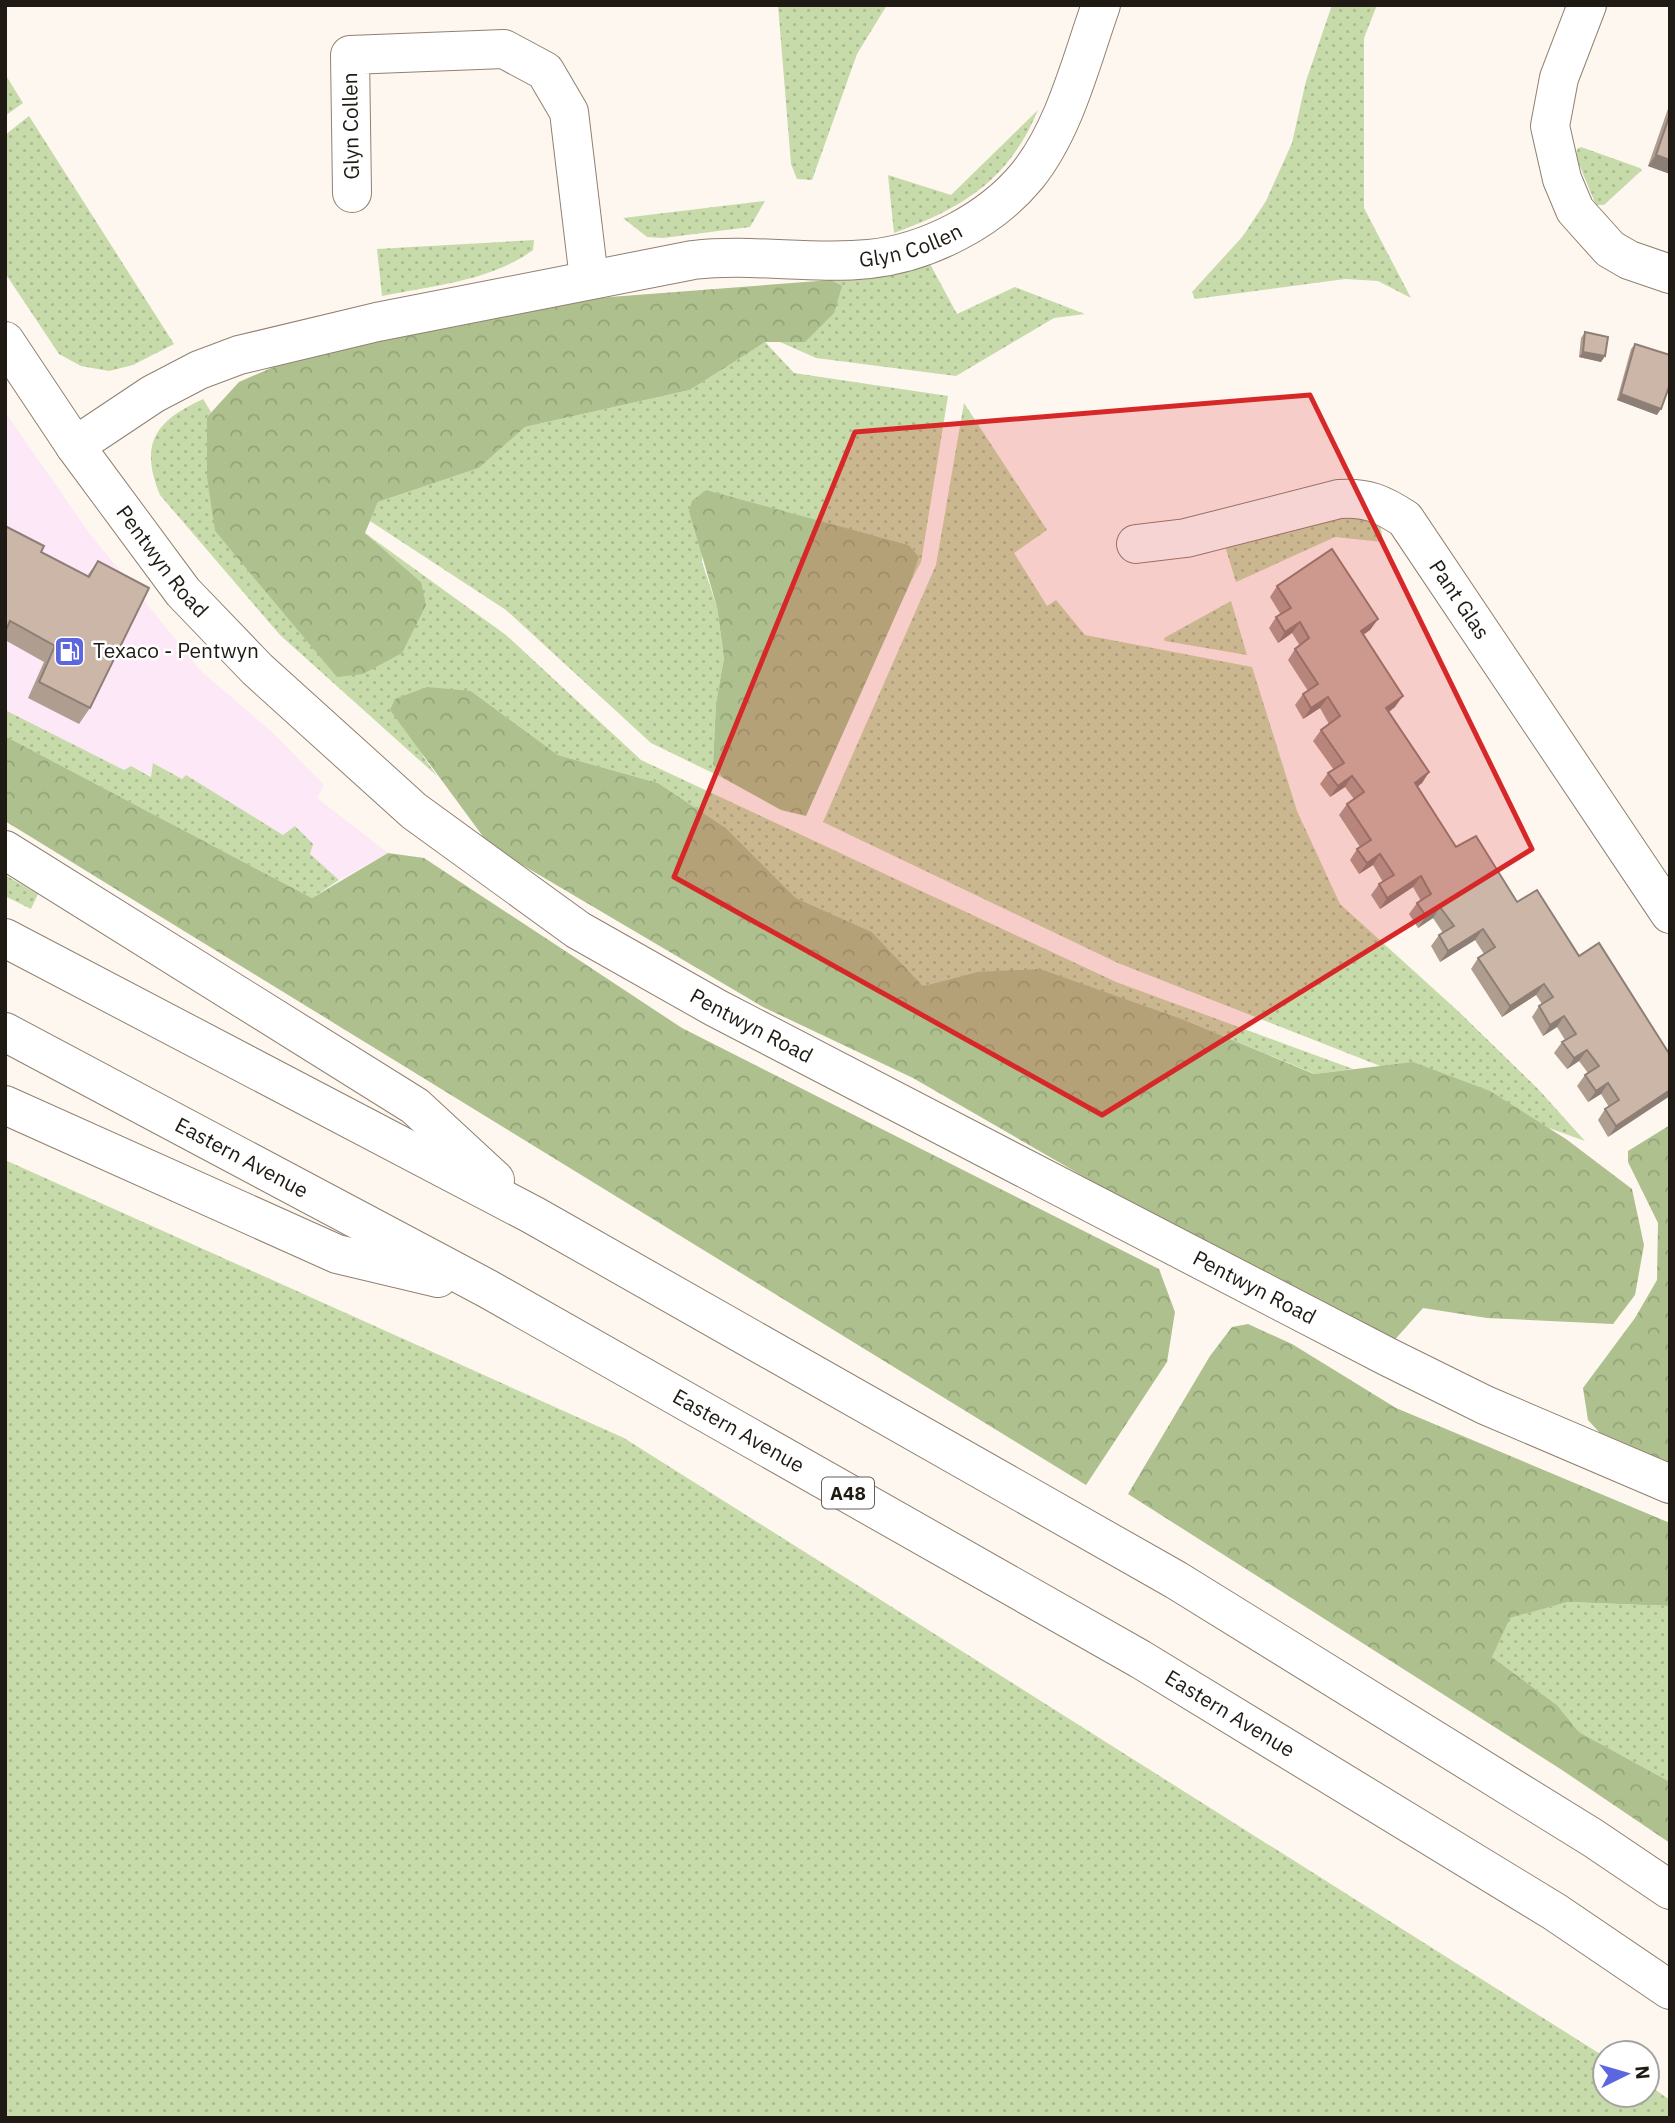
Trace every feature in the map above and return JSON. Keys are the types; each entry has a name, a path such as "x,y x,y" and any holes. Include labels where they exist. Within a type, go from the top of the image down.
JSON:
{"main road":[{"name":"Glyn Collen","path":"75,446 153,394 199,370 239,355 589,279 722,257 868,259 939,241 990,209 1027,176 1058,122 1101,5"},
{"path":"1587,5 1559,78 1550,126 1562,179 1575,210 1601,241 1629,260 1670,274"},
{"name":"Glyn Collen","path":"352,193 350,55 504,49 545,71 569,112 589,279"},
{"name":"Pentwyn Road","path":"5,341 75,446 183,592 257,669 414,811 578,930 716,1008 1388,1357 1485,1405 1670,1484"},
{"name":"Pant Glas","path":"1136,544 1186,538 1339,499 1362,497 1372,500 1405,519 1670,914"},
{"path":"5,850 415,1106 533,1215"},
{"path":"5,937 533,1215 1176,1580 1592,1838 1670,1890"},
{"name":"Eastern Avenue","path":"5,1032 488,1289 1140,1659 1555,1912 1670,1990"},
{"path":"5,1105 337,1254 488,1289"}],"highlighted area":[{"path":"1310,395 1532,849 1102,1115 674,877 855,432"}],"shaded area":[{"path":"5,412 90,534 202,672 271,731 324,785 317,798 388,853 339,880 283,835 186,775 182,779 154,763 152,777 131,766 124,770 5,710"}],"green space":[{"path":"778,5 887,5 857,54 812,180 797,179 791,164"},
{"path":"1332,5 1377,5 1364,38 1364,208 1411,298 1378,281 1345,279 1195,299 1192,292 1243,236 1266,201 1292,143 1306,81"},
{"path":"5,74 23,103 5,116"},
{"path":"1038,110 1013,155 981,188 942,213 894,233 888,175 951,195"},
{"path":"29,116 174,344 133,365 109,371 81,366 59,354 5,273 5,135"},
{"path":"1581,147 1642,170 1604,205 1596,205 1576,157 1577,149"},
{"path":"765,201 750,227 663,238 647,237 623,218"},
{"path":"534,240 533,250 480,276 382,296 377,249"},
{"path":"930,264 957,314 1015,287 1085,314 1054,318 956,376 816,358 780,342 805,342 831,280 908,271"},
{"path":"831,280 842,286 834,313 805,342 765,342 690,390 525,427 479,468 378,502 365,533 421,582 426,605 402,653 363,674 337,677 215,531 207,477 207,417 239,382 292,359 584,299"},
{"path":"765,342 794,373 948,396 921,562 911,581 919,557 909,545 707,491 702,562 717,607 724,658 716,703 713,764 723,778 651,743 506,610 370,521 378,502 479,468 525,427 690,390"},
{"path":"203,399 211,412 207,417 215,531 274,598 421,582 365,533 506,635 641,760 1116,982 1353,1069 1315,1074 1187,1021 977,972 923,986 872,932 796,898 726,828 658,783 558,755 471,691 423,756 437,776 280,635 160,495 151,462 156,436 173,416"},
{"path":"964,403 1047,530 1014,553 1047,606 1056,600 1085,635 1252,667 1297,811 1340,904 1458,1011 1539,1090 1585,1141 1416,1080 1118,963 823,822 936,565"},
{"path":"706,490 909,545 919,557 911,581 806,816 781,810 723,778 713,764 716,703 724,658 717,607 689,511 692,501"},
{"path":"1358,515 1380,522 1383,542 1335,537 1236,582 1225,546"},
{"path":"1231,601 1247,655 1165,641 1164,638"},
{"path":"427,687 471,691 558,755 658,783 726,828 796,898 872,932 923,986 977,972 1040,969 1187,1021 1314,1074 1413,1062 1490,1091 1566,1139 1632,1189 1644,1245 1635,1295 1613,1324 1487,1318 1423,1308 1391,1344 1329,1305 1166,1224 913,1078 763,1007 490,846 390,710 395,699"},
{"path":"5,710 124,770 131,766 151,777 153,763 182,779 186,775 283,835 295,826 313,844 310,854 339,880 312,898 5,736"},
{"path":"5,736 312,898 388,853 424,858 682,1028 1159,1269 1175,1312 1167,1362 1086,1485 5,821"},
{"path":"5,875 38,894 31,909 5,896"},
{"path":"1670,1125 1670,1468 1610,1444 1588,1420 1583,1388 1635,1318 1657,1280 1658,1223 1628,1162 1628,1151"},
{"path":"5,1160 624,1438 1591,2048 1591,2109 1661,2109 1661,2094 1670,2100 1670,2118 5,2118"},
{"path":"1248,1324 1292,1344 1396,1408 1670,1523 1670,1606 1568,1602 1510,1618 1492,1657 1557,1705 1579,1732 1670,1782 1670,1843 1562,1770 1128,1494 1210,1356 1232,1327"},
{"path":"1568,1602 1670,1606 1670,1782 1579,1732 1557,1705 1492,1657 1509,1618"}],"building":[{"path":"1670,114 1670,160 1656,155"},
{"path":"1585,332 1608,337 1605,356 1583,352"},
{"path":"1635,344 1670,355 1670,384 1661,409 1621,394"},
{"name":"Texaco - Pentwyn","path":"5,526 44,546 41,552 89,577 98,561 149,588 90,708 39,682 55,646 10,621 5,632"},
{"path":"1332,549 1378,619 1361,631 1403,696 1386,708 1429,772 1415,783 1456,847 1476,836 1517,902 1537,890 1579,956 1599,943 1670,1055 1670,1090 1616,1126 1605,1109 1619,1100 1608,1083 1596,1091 1585,1075 1599,1066 1587,1050 1574,1058 1562,1042 1576,1034 1564,1016 1550,1025 1539,1006 1553,997 1544,984 1510,1006 1478,958 1495,947 1483,929 1448,951 1439,935 1454,926 1440,907 1426,916 1417,903 1431,894 1421,876 1387,898 1379,884 1394,875 1380,854 1367,863 1357,849 1371,840 1347,804 1364,792 1352,776 1338,786 1328,773 1344,763 1321,730 1340,716 1328,697 1311,708 1303,694 1318,684 1295,649 1309,638 1300,622 1285,632 1276,617 1291,608 1277,586"}],"place":[{"name":"Texaco - Pentwyn","path":"70,651"}]}
